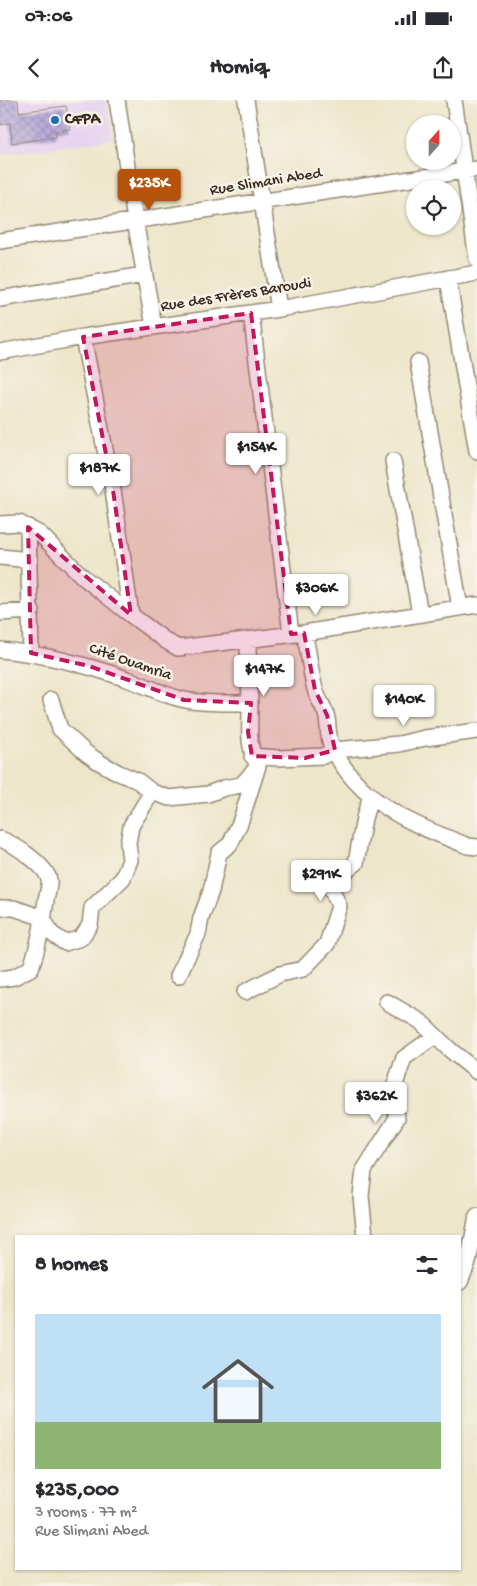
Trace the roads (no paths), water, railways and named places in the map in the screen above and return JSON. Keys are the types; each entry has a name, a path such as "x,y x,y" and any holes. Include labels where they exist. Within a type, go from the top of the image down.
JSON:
{"street":[{"path":"117,100 135,220 154,327"},
{"path":"246,100 279,309"},
{"path":"454,100 470,170 477,259"},
{"name":"Rue Slimani Abed","path":"0,241 470,170"},
{"name":"Rue des Frères Baroudi","path":"0,352 82,337 279,309 477,273"},
{"path":"0,299 144,275"},
{"path":"448,278 477,451"},
{"path":"251,313 298,633 315,690 327,715 330,741 339,761 358,784 386,809 405,820 468,846 477,847"},
{"path":"82,337 113,490 132,614"},
{"path":"418,362 460,608"},
{"path":"392,460 420,614"},
{"path":"0,524 19,523 40,534 99,590 152,631 178,648 298,633 477,605"},
{"path":"28,527 32,611 31,653"},
{"path":"0,558 30,560"},
{"path":"0,613 32,611"},
{"path":"178,976 198,934 201,918 211,892 219,854 230,844 240,822 255,761 248,732 250,703 248,640"},
{"name":"Cité Ouamria","path":"0,650 31,653 89,666 184,700 250,703"},
{"path":"51,700 60,729 73,741 99,762 138,781 152,792 169,798 208,794 224,788 241,785 255,761"},
{"path":"255,761 323,756 334,750 400,744 425,738 477,731"},
{"path":"0,908 14,908 44,918 51,933 65,943 81,938 90,925 92,908 123,878 130,860 128,843 131,826 152,792"},
{"path":"245,992 280,974 303,969 327,944 339,906 332,890 334,877 345,872 356,863 361,844 364,818 371,795"},
{"path":"0,839 6,840 46,871 49,881 41,936 31,968 14,977 0,979"},
{"path":"387,1002 420,1021 477,1072"},
{"path":"365,1235 361,1196 364,1170 397,1118 393,1090 404,1058 435,1036"},
{"path":"461,1280 468,1262 477,1216"}],"place":[{"name":"CFPA","path":"55,120"}]}
